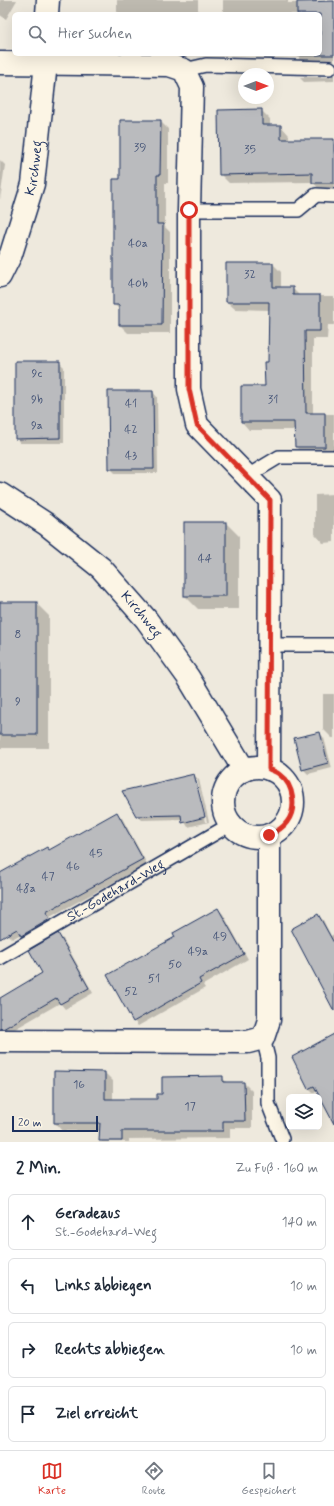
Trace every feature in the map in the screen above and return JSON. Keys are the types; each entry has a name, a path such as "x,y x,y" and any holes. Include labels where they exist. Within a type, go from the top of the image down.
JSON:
{"street":[{"path":"47,12 48,0"},
{"path":"0,63 46,58 169,65 184,70 192,87 189,210 189,389 197,425 270,500 269,769"},
{"name":"Kirchweg","path":"0,276 11,254 33,184 46,58"},
{"name":"Kirchweg","path":"0,494 46,524 101,568 146,619 188,677 244,770"},
{"path":"256,767 269,769 281,775 290,786 293,799 292,813 287,822 279,830 269,835 256,837 242,833 231,824 225,813 223,800 226,788 234,777 244,770 256,767"},
{"path":"0,1042 248,1042 263,1038 269,1020 269,835"}],"lane":[{"path":"184,70 206,66 330,68"},
{"path":"189,210 298,210 316,195 334,196"},
{"path":"246,477 279,457 334,457"},
{"path":"270,645 334,645"},
{"name":"St.-Godehard-Weg","path":"0,958 231,824"},
{"path":"263,1038 268,1058 268,1103 282,1139"}],"building":[{"path":"334,1 334,55 322,55 322,12 297,12 297,2"},
{"path":"262,109 262,125 281,125 281,139 334,139 334,183 312,183 312,173 219,175 218,110"},
{"path":"120,120 161,120 160,175 157,175 157,224 163,224 162,325 119,325 119,305 113,305 113,179 120,179"},
{"path":"226,263 273,263 273,287 293,287 293,295 320,295 320,331 305,331 306,413 325,413 325,447 295,447 294,422 241,422 241,386 265,386 264,362 268,362 269,302 226,302"},
{"path":"15,361 60,361 60,438 15,439"},
{"path":"108,391 153,391 154,469 109,469"},
{"path":"184,522 226,522 226,596 184,596"},
{"path":"0,602 37,602 37,735 0,735"},
{"path":"320,732 328,763 302,770 294,738"},
{"path":"194,774 205,817 182,823 181,815 136,816 122,791"},
{"path":"117,812 143,859 46,912 50,919 21,936 17,929 0,939 0,873 47,847 49,850"},
{"path":"218,908 244,954 199,979 201,983 133,1022 107,975 175,937 173,933"},
{"path":"318,914 334,943 334,1011 291,929"},
{"path":"58,933 89,988 60,1004 56,998 3,1029 0,1029 0,998 42,973 29,950"},
{"path":"334,1034 334,1124 322,1101 322,1094 318,1094 314,1086 308,1089 292,1057"},
{"path":"54,1071 105,1072 105,1099 157,1099 157,1094 162,1094 162,1077 223,1076 223,1082 244,1082 245,1121 223,1121 223,1131 122,1131 122,1141 99,1141 100,1123 54,1123"}],"route":[{"path":"189,210 189,389 197,425 270,500 269,769 281,775 290,786 293,799 292,813 287,822 279,830 269,835"}]}
